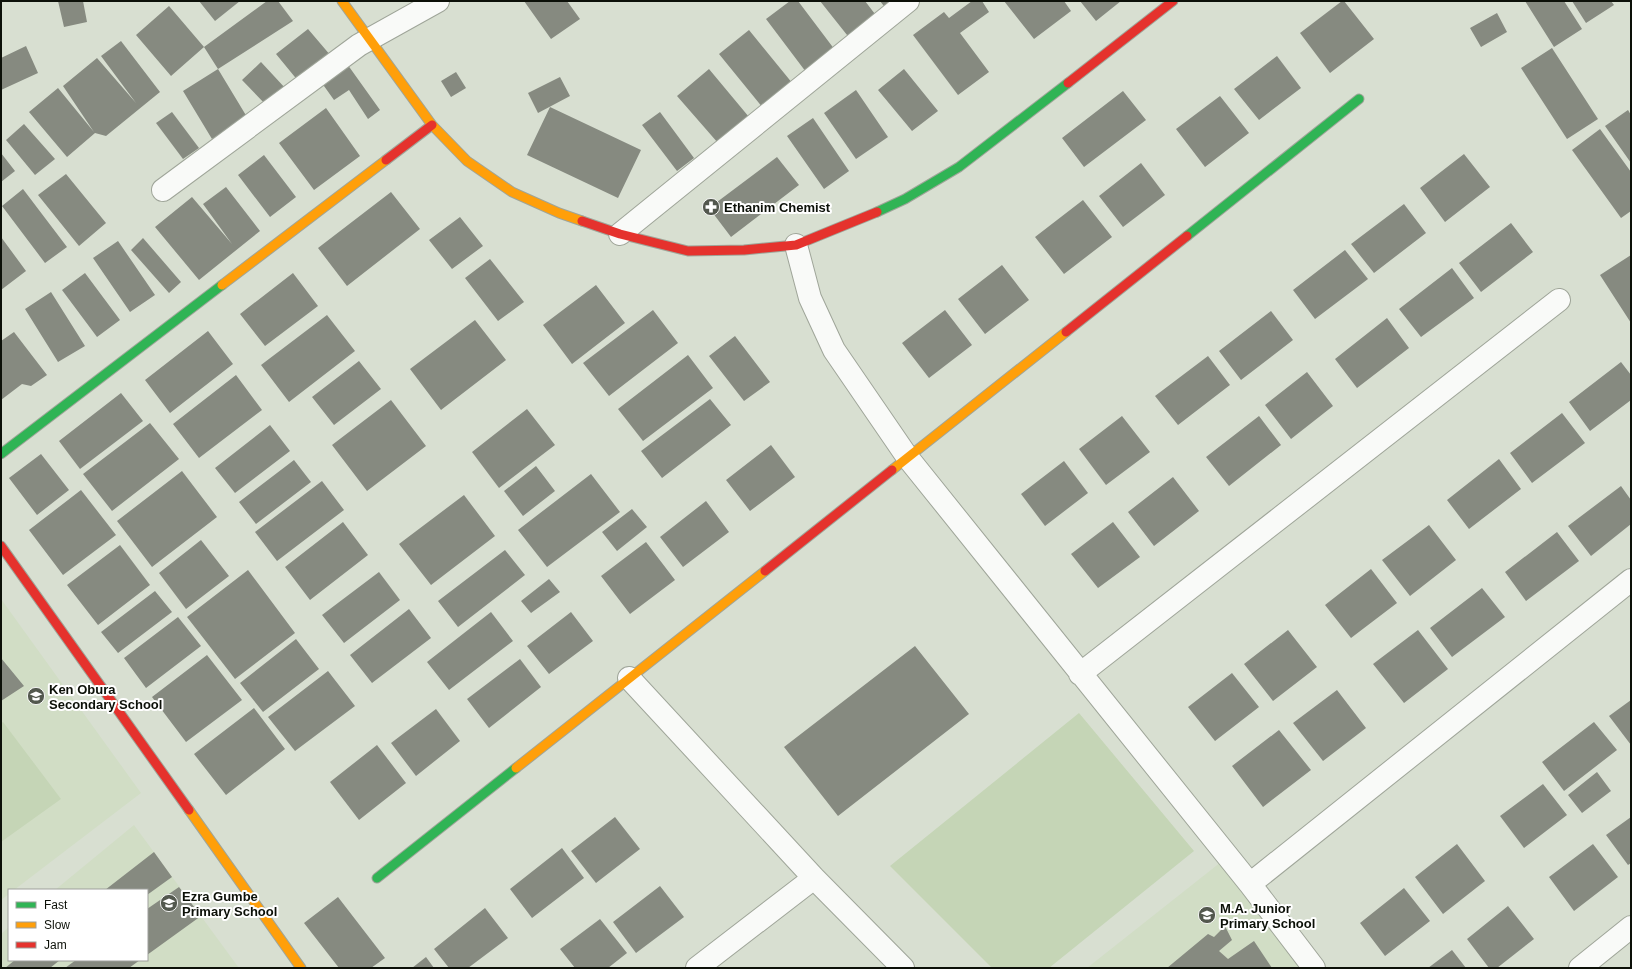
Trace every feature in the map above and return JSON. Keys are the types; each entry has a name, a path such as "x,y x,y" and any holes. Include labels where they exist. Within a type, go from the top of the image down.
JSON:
{"street":[{"path":"342,1 432,126 467,161 512,192 559,213 620,234 688,251 744,250 796,245 863,219 905,199 960,167 1173,1"},
{"path":"163,190 359,45 438,1"},
{"path":"620,234 908,1"},
{"path":"377,878 1359,99"},
{"path":"1,454 432,126"},
{"path":"796,245 810,298 834,350 908,458 1250,884 1314,968"},
{"path":"1080,674 1558,300"},
{"path":"1,546 301,968"},
{"path":"1250,884 1631,580"},
{"path":"629,678 814,878 903,968"},
{"path":"697,968 814,878"},
{"path":"1580,968 1631,927"}],"shaded area":[{"name":"Ken Obura Secondary School","path":"1,599 141,793 15,889 8,889 8,895 1,900"},
{"path":"1079,713 1194,851 1049,968 992,968 890,866"},
{"path":"3,722 61,799 1,842 1,723"},
{"name":"Ezra Gumbe Primary School","path":"134,825 239,968 1,968 1,934 8,928 8,961 148,961 148,889 56,889"},
{"name":"M.A. Junior Primary School","path":"1221,862 1300,968 1087,968"}],"building":[{"path":"58,1 83,1 87,22 64,27"},
{"path":"199,1 240,1 215,21"},
{"path":"267,1 278,1 293,21 218,69 204,47"},
{"path":"524,1 567,1 580,19 551,39"},
{"path":"790,1 798,1 838,54 809,76 766,19"},
{"path":"820,1 865,1 878,18 851,40"},
{"path":"880,1 899,1 887,10"},
{"path":"972,1 982,1 989,12 960,33 989,72 958,95 913,35 944,12 949,18"},
{"path":"1004,1 1064,1 1071,11 1034,39"},
{"path":"1080,1 1121,1 1096,21"},
{"path":"1344,1 1374,39 1330,73 1300,33"},
{"path":"1525,1 1564,1 1582,29 1554,47"},
{"path":"1572,1 1611,1 1614,5 1586,23"},
{"path":"169,6 204,47 171,76 136,35"},
{"path":"1497,13 1507,32 1481,47 1470,28"},
{"path":"308,29 331,56 299,82 276,54"},
{"path":"749,30 793,84 763,108 719,54"},
{"path":"121,41 160,92 106,136 95,133 67,157 29,112 58,88 94,132 63,86 97,58 136,103 101,56"},
{"path":"26,46 38,73 1,90 1,58"},
{"path":"1552,48 1598,119 1567,139 1521,68"},
{"path":"1277,56 1301,88 1259,120 1234,89"},
{"path":"345,61 380,110 368,119 349,90 334,100 319,79"},
{"path":"261,62 286,89 267,106 242,80"},
{"path":"218,69 247,117 212,139 183,91"},
{"path":"709,69 749,117 718,143 677,96"},
{"path":"904,69 938,111 912,131 878,90"},
{"path":"456,72 466,88 451,97 441,81"},
{"path":"560,77 570,96 538,113 528,93"},
{"path":"856,90 888,137 856,159 824,113"},
{"path":"1123,91 1146,120 1084,167 1062,138"},
{"path":"1220,96 1249,133 1205,167 1176,129"},
{"path":"550,107 641,150 618,198 527,155"},
{"path":"326,108 360,156 314,190 279,143"},
{"path":"1628,110 1631,115 1631,163 1605,126"},
{"path":"172,112 199,148 183,159 156,123"},
{"path":"660,112 694,158 677,171 642,125"},
{"path":"813,118 849,171 824,189 787,136"},
{"path":"24,124 55,159 35,175 6,140"},
{"path":"1600,129 1631,172 1631,211 1621,218 1572,150"},
{"path":"1,153 15,171 1,182"},
{"path":"1464,154 1490,187 1445,222 1420,188"},
{"path":"264,155 296,197 270,217 238,175"},
{"path":"777,157 799,185 731,237 709,208"},
{"path":"1141,163 1165,195 1123,227 1099,196"},
{"path":"66,174 106,223 79,246 38,195"},
{"path":"226,187 260,231 199,280 155,227 192,197 232,244 203,204"},
{"path":"23,189 67,247 45,263 2,206"},
{"path":"391,192 420,229 347,286 318,248"},
{"path":"1083,200 1112,237 1064,274 1035,237"},
{"path":"1404,204 1426,233 1374,273 1351,244"},
{"path":"460,217 483,246 452,269 429,240"},
{"path":"1511,223 1533,252 1481,292 1459,263"},
{"path":"1,237 26,271 1,290"},
{"path":"143,238 181,282 169,293 131,250"},
{"path":"118,241 155,295 130,312 93,258"},
{"path":"1345,250 1368,279 1315,319 1293,290"},
{"path":"1631,255 1631,323 1600,275"},
{"path":"490,259 524,302 498,321 465,278"},
{"path":"1002,265 1029,300 985,334 958,299"},
{"path":"1452,268 1474,298 1421,337 1399,309"},
{"path":"85,273 120,320 97,337 62,290"},
{"path":"293,273 318,306 265,346 240,314"},
{"path":"596,285 625,323 572,364 543,325"},
{"path":"51,292 85,346 58,362 25,309"},
{"path":"653,310 678,343 609,396 583,363"},
{"path":"945,310 972,345 929,378 902,343"},
{"path":"1271,311 1293,340 1241,380 1219,351"},
{"path":"327,315 355,351 289,402 261,365"},
{"path":"1387,318 1409,348 1357,388 1335,359"},
{"path":"475,320 506,360 441,410 410,369"},
{"path":"208,331 233,364 170,413 145,380"},
{"path":"14,332 47,375 31,386 22,384 1,400 1,341"},
{"path":"735,336 770,382 744,401 709,356"},
{"path":"688,355 713,388 643,441 618,409"},
{"path":"1208,356 1230,385 1178,425 1155,396"},
{"path":"359,361 381,389 334,425 312,397"},
{"path":"1621,362 1631,375 1631,400 1590,431 1569,402"},
{"path":"1307,372 1333,406 1291,439 1265,405"},
{"path":"236,375 262,410 199,458 173,424"},
{"path":"121,393 143,421 80,469 59,441"},
{"path":"710,399 731,425 662,478 641,451"},
{"path":"391,400 426,446 367,491 332,445"},
{"path":"527,409 555,445 499,488 472,452"},
{"path":"1562,413 1585,443 1532,483 1510,453"},
{"path":"1122,416 1150,452 1106,485 1079,449"},
{"path":"1259,416 1281,445 1229,486 1206,457"},
{"path":"150,423 179,459 112,511 83,474"},
{"path":"270,425 290,451 235,493 215,468"},
{"path":"771,445 795,477 750,511 726,480"},
{"path":"41,454 69,490 37,515 9,478"},
{"path":"1499,459 1521,489 1469,529 1447,500"},
{"path":"294,460 311,482 256,524 239,502"},
{"path":"1064,461 1088,493 1045,526 1021,494"},
{"path":"536,466 555,491 523,516 504,491"},
{"path":"182,471 217,517 152,567 117,521"},
{"path":"591,474 620,512 547,567 518,530"},
{"path":"1173,477 1199,511 1154,546 1128,512"},
{"path":"322,481 344,510 277,561 255,532"},
{"path":"1621,486 1631,500 1631,524 1591,556 1568,526"},
{"path":"81,490 116,535 63,575 29,530"},
{"path":"464,495 495,536 431,585 399,544"},
{"path":"706,501 729,532 683,567 660,537"},
{"path":"632,509 647,527 617,551 602,532"},
{"path":"343,522 368,555 310,600 285,567"},
{"path":"1113,522 1140,557 1098,588 1071,554"},
{"path":"1429,525 1456,560 1410,596 1382,560"},
{"path":"1557,532 1579,561 1526,601 1505,572"},
{"path":"201,540 229,576 186,609 159,573"},
{"path":"646,542 675,580 630,614 601,576"},
{"path":"120,545 150,585 98,625 67,585"},
{"path":"505,550 525,575 458,627 438,601"},
{"path":"1371,569 1397,603 1351,638 1325,605"},
{"path":"248,570 295,633 235,679 187,617"},
{"path":"379,572 400,600 344,643 322,615"},
{"path":"549,579 560,592 531,613 521,601"},
{"path":"1482,588 1505,617 1452,657 1430,628"},
{"path":"155,591 172,612 118,653 101,632"},
{"path":"409,609 431,638 372,683 350,655"},
{"path":"491,612 513,641 449,690 427,662"},
{"path":"571,612 593,641 549,674 527,646"},
{"path":"178,617 201,646 146,688 124,658"},
{"path":"1288,630 1317,667 1273,701 1244,664"},
{"path":"1418,630 1448,669 1404,703 1373,664"},
{"path":"296,639 319,669 263,712 240,683"},
{"path":"915,646 969,714 838,816 784,747"},
{"path":"207,655 242,700 186,742 152,697"},
{"path":"1,658 24,686 1,701"},
{"path":"520,659 541,687 489,728 467,699"},
{"path":"328,671 355,706 295,751 268,717"},
{"path":"1232,673 1259,707 1215,741 1188,707"},
{"path":"1337,690 1366,728 1323,761 1293,723"},
{"path":"1631,700 1631,745 1609,716"},
{"path":"254,708 285,749 226,795 194,754"},
{"path":"436,709 460,741 416,776 391,743"},
{"path":"1594,722 1617,750 1564,791 1542,762"},
{"path":"1279,730 1311,770 1263,807 1232,766"},
{"path":"377,745 406,783 359,820 330,782"},
{"path":"1597,772 1611,791 1582,813 1568,795"},
{"path":"1543,784 1567,815 1524,848 1500,816"},
{"path":"615,817 640,849 596,883 571,851"},
{"path":"1631,817 1631,863 1628,865 1606,835"},
{"path":"1457,844 1485,881 1443,914 1415,877"},
{"path":"1593,844 1618,877 1574,911 1549,877"},
{"path":"562,848 584,878 532,918 510,889"},
{"path":"154,852 172,877 148,894 148,889 106,889"},
{"path":"660,886 684,917 636,953 613,922"},
{"path":"179,887 201,916 148,954 148,908"},
{"path":"1404,888 1430,921 1385,956 1360,923"},
{"path":"338,897 385,958 371,968 339,968 304,923"},
{"path":"1508,906 1534,939 1497,968 1489,968 1467,939"},
{"path":"485,908 508,938 468,968 449,968 434,949"},
{"path":"600,919 627,953 608,968 575,968 560,949"},
{"path":"1225,926 1232,940 1219,951 1228,959 1254,941 1272,968 1167,968 1208,934 1214,937"},
{"path":"1452,950 1466,968 1428,968"},
{"path":"426,957 434,968 412,968"},
{"path":"14,961 59,961 50,968 5,968"},
{"path":"75,961 139,961 129,968 65,968"}],"traffic: fast":[{"path":"877,212 905,199 959,167 1068,83"},
{"path":"1187,236 1359,99"},
{"path":"1,454 222,285"},
{"path":"377,878 516,768"}],"traffic: slow":[{"path":"342,1 432,125 467,161 512,192 559,213 582,221"},
{"path":"222,285 386,160"},
{"path":"892,470 1066,332"},
{"path":"516,768 765,571"},
{"path":"189,810 301,968"}],"traffic: jam":[{"path":"1068,83 1173,1"},
{"path":"386,160 432,125"},
{"path":"582,221 620,234 688,251 744,250 796,245 877,212"},
{"path":"1066,332 1187,236"},
{"path":"765,571 892,470"},
{"path":"1,546 189,810"}],"place":[{"name":"Ethanim Chemist","path":"711,207"},
{"name":"Ken Obura Secondary School","path":"36,696"},
{"name":"Ezra Gumbe Primary School","path":"169,903"},
{"name":"M.A. Junior Primary School","path":"1207,915"}]}
